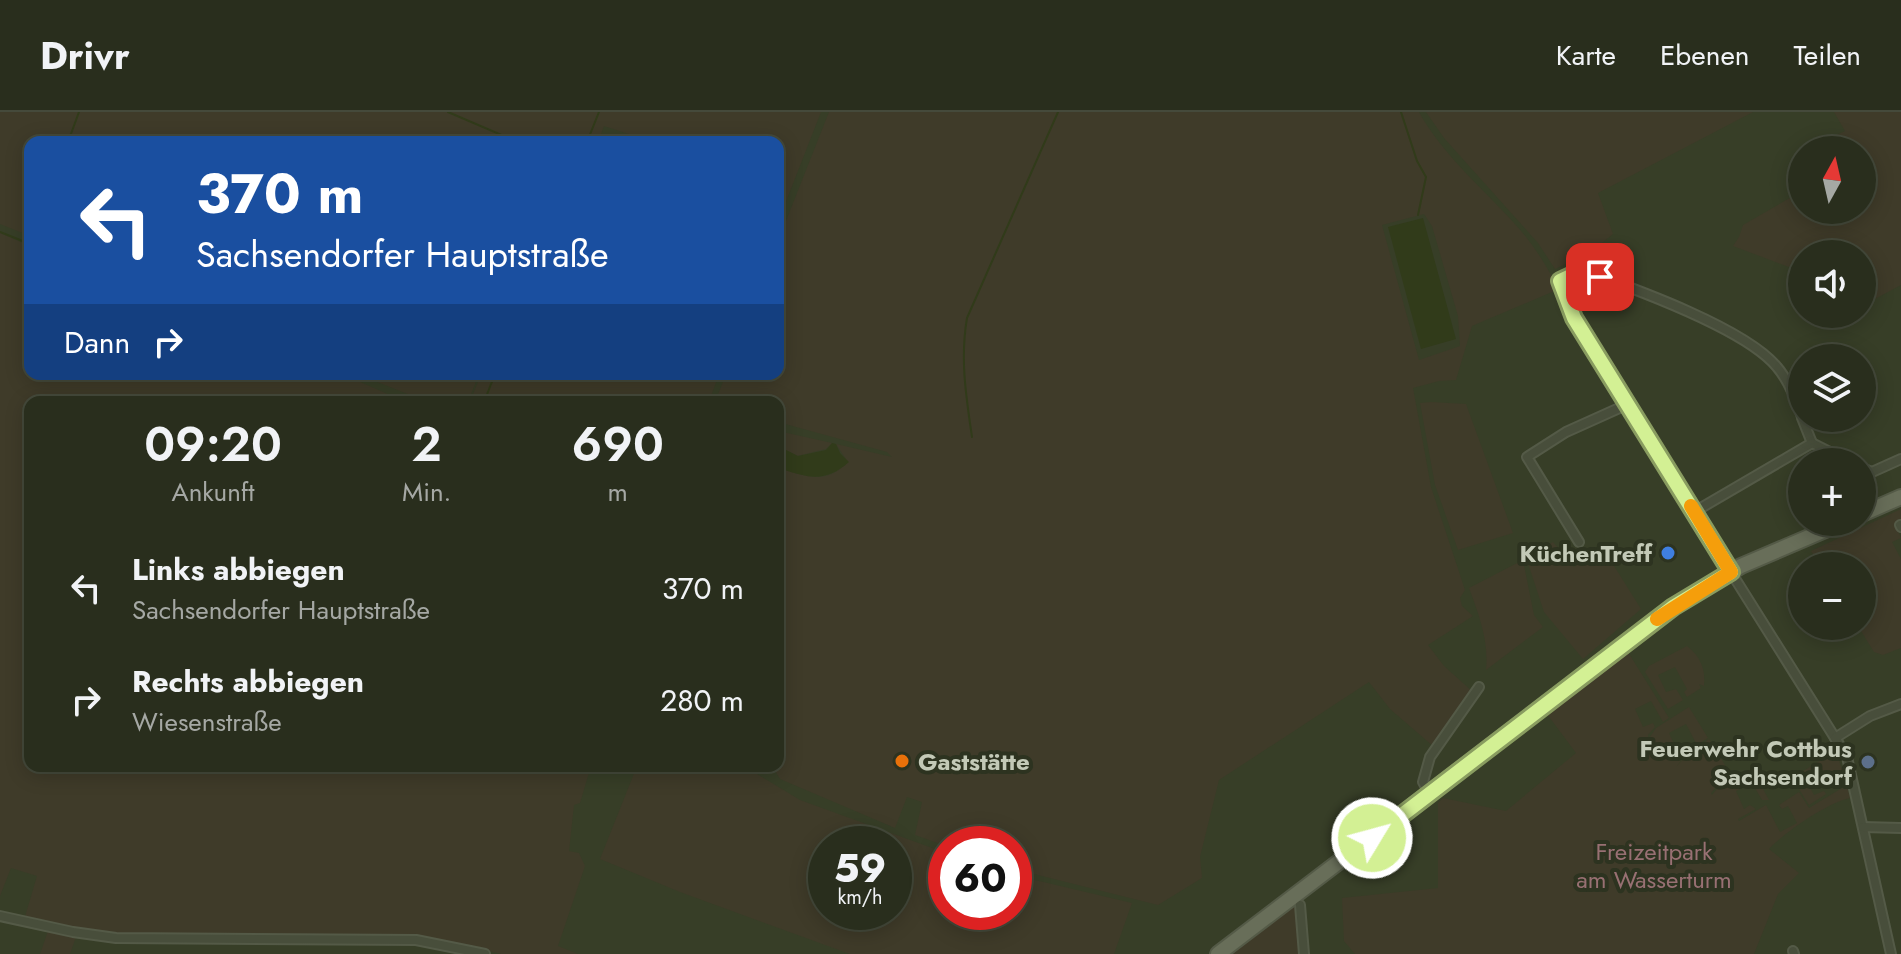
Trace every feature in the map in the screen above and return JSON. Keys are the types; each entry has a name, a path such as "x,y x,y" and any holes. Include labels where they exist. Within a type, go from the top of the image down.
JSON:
{"main road":[{"path":"1876,508 1901,497"},
{"path":"1218,954 1673,607 1731,572 1812,536"}],"street":[{"path":"1788,384 1777,366 1743,338 1590,273 1581,271 1560,281 1574,318 1626,405 1847,757 1891,954"},
{"path":"1579,542 1527,457 1566,432 1626,405"},
{"path":"1808,432 1812,443 1822,448"},
{"path":"1694,512 1812,443"},
{"path":"1876,470 1901,459"},
{"path":"1430,794 1423,782 1427,763 1479,687"},
{"path":"1835,738 1870,716 1901,704"},
{"path":"1863,827 1901,828"},
{"path":"1300,905 1304,954"},
{"path":"0,916 116,938 416,940 485,954"}],"green space":[{"path":"0,112 821,112 784,207 784,136 635,136 604,126 600,136 24,136 24,234 0,224"},
{"path":"829,112 1419,112 1441,145 1526,238 1559,289 1472,326 1456,380 1413,388 1431,487 1465,590 1460,598 1462,606 1473,616 1428,645 1444,666 1473,692 1433,746 1390,709 1369,682 1219,780 1200,857 1202,878 1158,905 1032,874 1032,826 928,826 928,840 915,835 922,802 907,797 896,826 890,826 780,779 776,772 784,772 784,470 815,477 831,474 848,462 836,444 892,457 887,452 784,424 784,396 717,396 724,380 784,380 784,226","holes":["1424,214 1432,226 1458,316 1460,346 1419,360 1382,225"]},
{"path":"1426,112 1753,112 1598,193 1613,234 1591,252 1555,269 1538,243 1444,138"},
{"path":"1834,112 1901,112 1901,285 1876,298 1876,240 1788,240 1788,267 1733,246 1743,225 1788,199 1788,224 1876,224 1876,136 1835,136 1845,131"},
{"path":"0,233 24,243 24,380 356,380 392,396 24,396 24,772 589,772 580,803 574,805 569,851 579,853 585,866 558,946 578,954 501,954 417,937 90,933 24,920 37,876 11,868 0,896"},
{"path":"372,380 477,380 470,396 413,396"},
{"path":"479,380 717,380 711,396 472,396"},
{"path":"1420,403 1466,404 1513,533 1458,550 1435,485"},
{"path":"784,432 832,443 826,449 797,456 784,449"},
{"path":"1901,509 1901,520 1895,524 1901,538 1892,542 1901,559 1901,648 1883,655 1874,652 1867,640 1876,640 1876,552 1811,551 1843,536 1876,536 1876,521"},
{"path":"1553,542 1574,567 1604,550 1641,609 1583,659 1544,612 1526,557"},
{"path":"1523,560 1534,615 1543,627 1486,670 1485,638 1469,588"},
{"path":"1687,646 1701,663 1704,686 1699,684 1701,688 1687,697 1684,692 1687,689 1675,667 1658,675 1666,692 1676,689 1683,700 1668,709 1645,672 1649,666"},
{"name":"Freizeitpark am Wasserturm","path":"1628,652 1669,718 1663,722 1651,701 1635,709 1643,727 1653,723 1655,727 1648,740 1656,728 1689,707 1708,738 1697,745 1686,724 1669,733 1677,750 1687,746 1689,750 1676,767 1709,739 1731,775 1721,781 1712,795 1731,779 1757,778 1769,800 1762,800 1752,783 1736,791 1744,809 1750,805 1756,809 1739,821 1766,805 1780,832 1797,823 1788,806 1782,809 1779,805 1799,792 1809,808 1847,785 1850,798 1807,819 1769,849 1799,873 1778,894 1754,954 1355,954 1344,941 1342,898 1438,888 1438,803 1443,798 1506,811 1576,753 1547,714"},
{"path":"1836,751 1846,782 1831,787 1822,769 1805,778 1814,795 1824,791 1826,794 1809,805 1792,778"},
{"path":"635,772 754,772 800,800 872,826 808,826 808,930 912,930 912,841 928,846 928,930 1032,930 1032,879 1132,903 1114,954 850,954 680,892 600,859"},
{"path":"1297,904 1301,954 1228,954"},
{"path":"48,931 76,937 70,954 40,954"}],"shaded area":[{"path":"1423,218 1456,339 1421,349 1388,227"},
{"path":"832,443 836,444 849,462 831,473 815,477 784,470 784,449 798,456 826,450"}],"waterway":[{"path":"70,136 79,112"},
{"path":"448,112 504,136"},
{"path":"589,136 599,112"},
{"path":"972,437 964,363 967,318 1058,112"},
{"path":"1401,112 1417,161 1426,177 1418,215"},
{"path":"0,232 24,242"},
{"path":"486,396 493,380"}],"slow traffic":[{"path":"1657,619 1731,572 1691,506"}],"place":[{"name":"KüchenTreff","path":"1668,553"},
{"name":"Gaststätte","path":"902,761"},
{"name":"Feuerwehr Cottbus Sachsendorf","path":"1868,762"}],"route":[{"path":"1372,838 1673,607 1731,572 1574,318 1560,281 1581,271 1600,277"}]}
